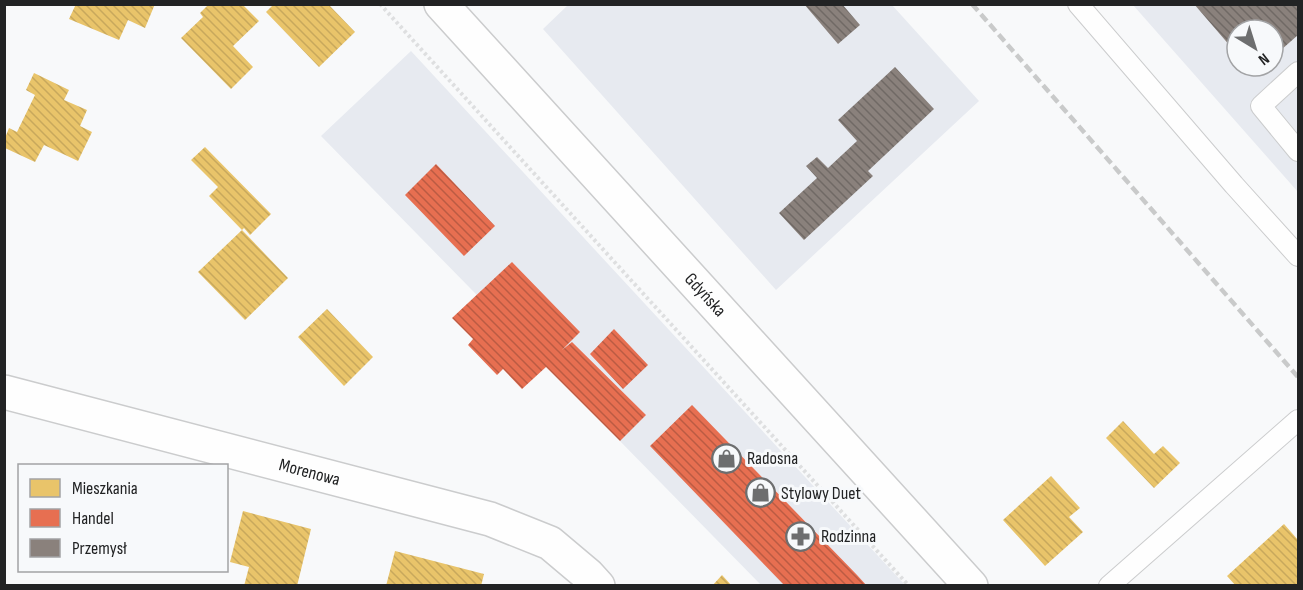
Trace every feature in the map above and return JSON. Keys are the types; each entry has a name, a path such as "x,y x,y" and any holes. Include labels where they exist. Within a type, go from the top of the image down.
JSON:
{"main road":[{"name":"Gdyńska","path":"441,4 971,585"},
{"name":"Morenowa","path":"4,392 490,519 550,543 598,585"}],"lane":[{"path":"1078,4 1234,185 1299,256"},
{"path":"1299,72 1261,106 1299,151"},
{"path":"1109,585 1299,420"}],"path":[{"path":"380,4 909,585"}],"shaded area":[{"path":"568,5 892,5 979,101 776,290 543,29"},
{"path":"1133,5 1298,5 1298,192"},
{"path":"411,51 905,585 761,585 321,136"}],"building: Mieszkania":[{"path":"76,4 155,4 145,28 128,20 119,40 69,19"},
{"path":"209,4 242,4 259,21 233,46 253,67 231,89 181,38 203,17 200,13"},
{"path":"274,4 328,4 355,32 319,67 266,12"},
{"path":"34,73 69,90 64,100 87,110 80,126 92,132 78,161 44,145 35,162 5,148 5,138 9,128 17,132 35,95 26,90"},
{"path":"205,147 271,214 250,235 244,228 242,230 209,196 218,187 191,160"},
{"path":"242,230 288,278 245,320 198,272"},
{"path":"327,309 373,357 344,386 298,337"},
{"path":"1123,421 1154,454 1163,446 1180,463 1154,488 1106,438"},
{"path":"1051,476 1080,508 1069,517 1083,532 1045,566 1003,520"},
{"path":"243,511 311,529 297,586 244,586 249,567 230,562"},
{"path":"1284,524 1298,540 1298,586 1236,586 1227,576"},
{"path":"395,551 484,574 481,586 386,586"},
{"path":"722,575 732,586 712,586"}],"building: Handel":[{"path":"436,164 495,226 464,256 405,195"},
{"path":"512,262 580,332 562,350 572,342 646,415 620,441 546,367 522,389 503,369 497,375 468,345 473,339 452,318"},
{"path":"614,329 648,365 623,389 590,354"},
{"path":"692,405 867,586 785,586 650,446"}],"building: Przemysł":[{"path":"804,4 842,4 860,25 838,44"},
{"path":"1194,4 1298,4 1298,35 1285,46 1285,18 1225,18 1225,40"},
{"path":"895,67 934,109 868,171 873,176 804,240 779,213 817,178 806,166 817,157 828,168 857,141 838,120"}],"railway":[{"path":"972,4 1298,377"}],"place":[{"name":"Radosna","path":"726,458"},
{"name":"Stylowy Duet","path":"760,493"},
{"name":"Rodzinna","path":"800,536"}]}
